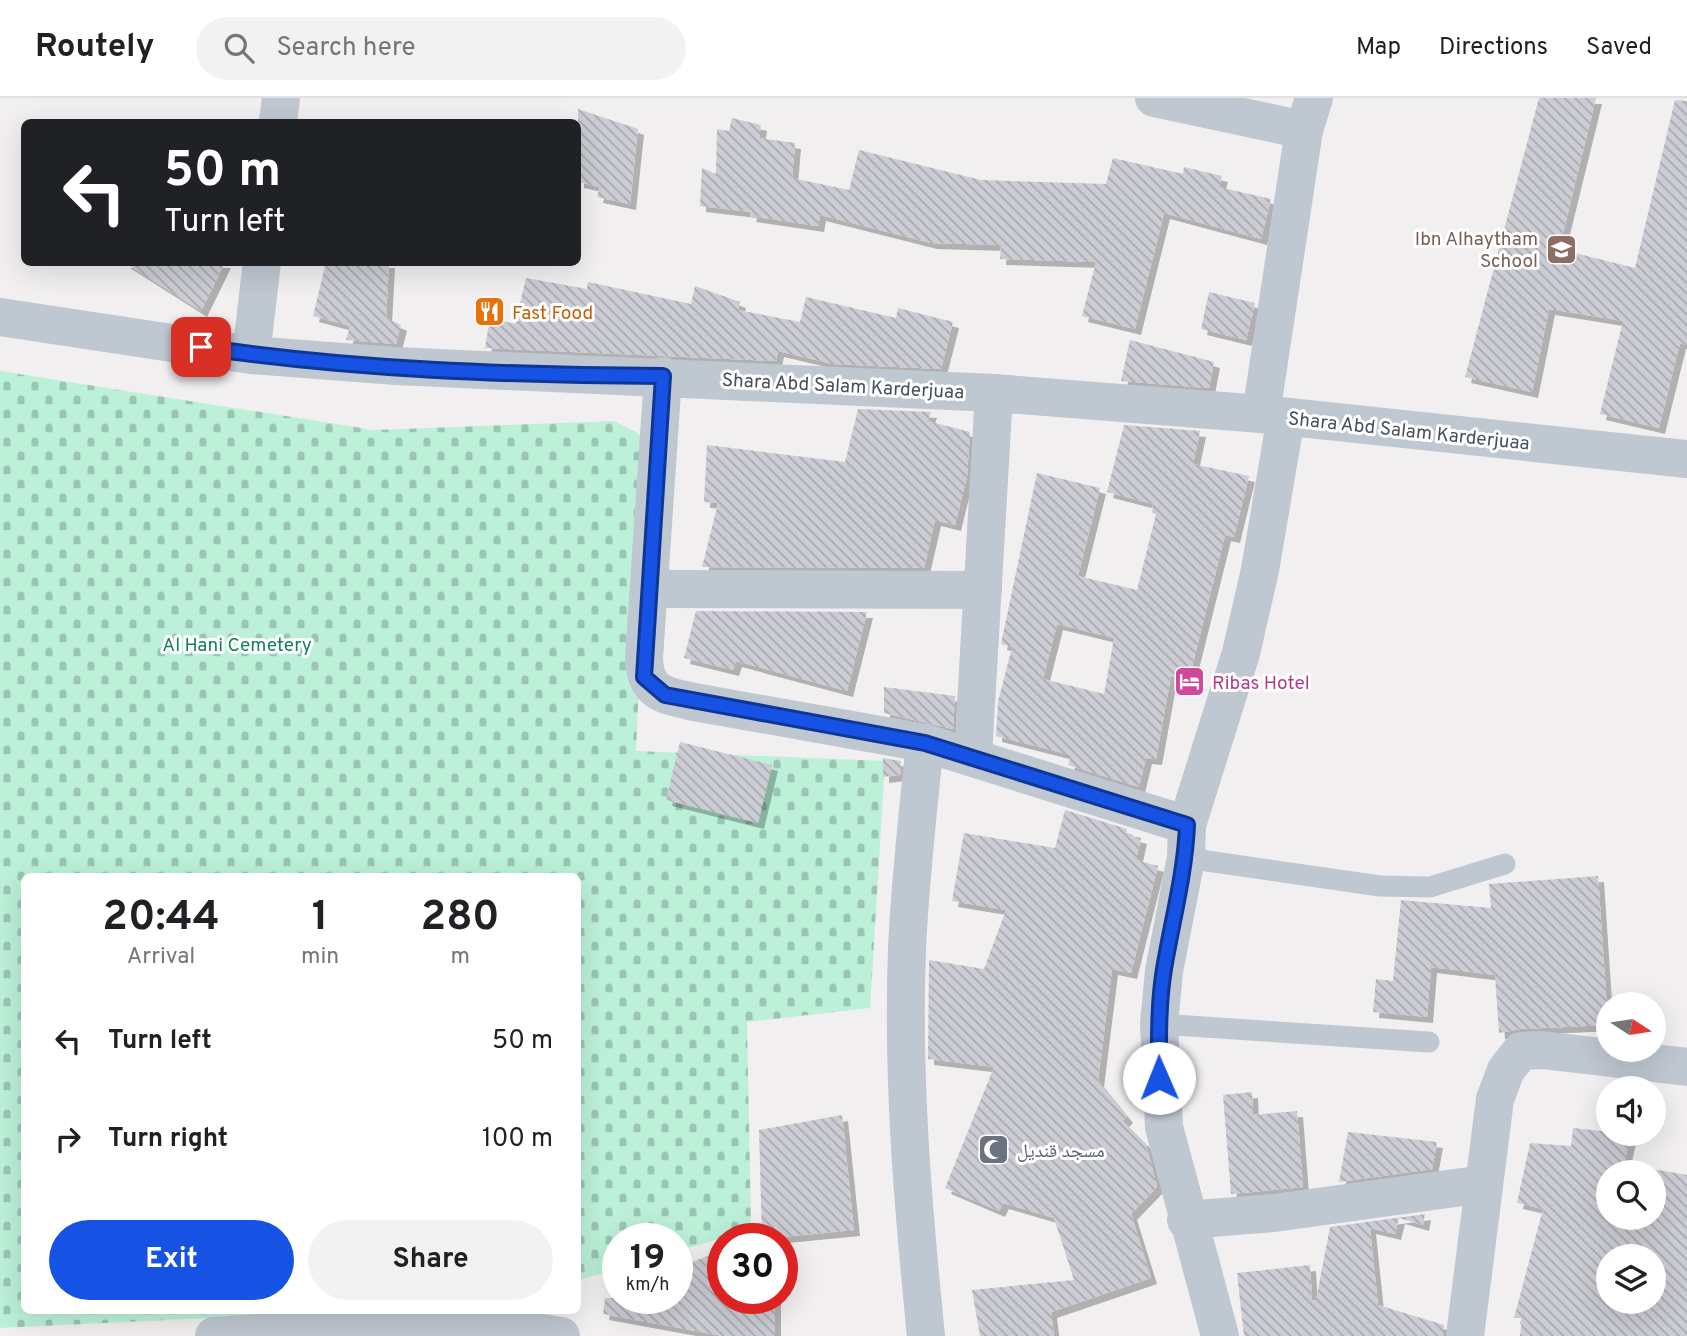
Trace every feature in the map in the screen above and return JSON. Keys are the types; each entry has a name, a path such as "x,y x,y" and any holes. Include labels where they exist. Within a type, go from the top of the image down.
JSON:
{"street":[{"path":"278,119 281,98"},
{"path":"1154,98 1309,114 1273,415 1260,570 1241,653 1186,841 1164,971 1159,1024 1164,1127 1186,1220 1220,1336"},
{"path":"251,355 262,266"},
{"name":"Shara Abd Salam Karderjuaa","path":"0,317 251,355 396,366 994,393 1273,415 1687,459"},
{"path":"663,376 644,677 665,695 925,743 973,756 1186,841"},
{"path":"973,756 994,393"},
{"path":"651,589 983,590"},
{"path":"925,743 914,842 906,1010 912,1189 926,1336"},
{"path":"1465,1336 1495,1099 1506,1070 1521,1051 1542,1050 1687,1067"},
{"path":"1186,1220 1274,1213 1484,1184"},
{"path":"214,1336 414,1322 517,1329 561,1336"}],"lane":[{"path":"1186,841 1380,886 1430,887 1505,864"},
{"path":"1159,1024 1429,1042"}],"green space":[{"name":"Al Hani Cemetery","path":"0,371 374,430 614,421 650,440 636,751 885,761 870,1008 747,1022 751,1223 707,1223 707,1242 693,1246 693,1223 602,1223 602,1273 581,1279 581,873 21,873 21,1314 290,1314 0,1328"}],"building":[{"path":"1539,98 1596,98 1559,249 1635,268 1675,100 1687,101 1687,345 1680,343 1659,428 1600,414 1623,321 1549,309 1532,392 1465,377"},
{"path":"578,109 638,129 630,204 597,197 600,187 581,183 581,119 578,119"},
{"path":"732,118 761,125 759,138 795,143 792,178 849,190 859,150 981,180 1106,184 1113,158 1183,174 1184,167 1222,176 1219,187 1271,199 1261,239 1164,213 1135,329 1082,316 1096,262 1000,259 1001,245 931,243 820,215 818,226 750,216 751,212 700,206 702,168 716,174 717,129 729,131"},
{"path":"130,266 223,266 201,311"},
{"path":"325,266 389,266 386,318 401,325 396,344 346,340 350,326 313,316"},
{"path":"526,278 587,289 588,282 691,304 695,286 740,302 738,310 800,322 806,297 896,318 898,308 953,322 941,369 833,364 778,351 776,361 485,348 490,318 515,324"},
{"path":"1209,292 1255,303 1246,340 1201,329"},
{"path":"1130,340 1214,362 1209,388 1121,381"},
{"path":"858,409 931,412 928,421 970,432 967,476 955,525 935,520 924,568 702,567 718,503 704,502 707,445 845,462"},
{"path":"1124,425 1200,431 1193,464 1249,476 1234,537 1225,535 1191,671 1182,670 1181,678 1171,676 1156,759 1146,758 1139,787 1068,765 1071,755 996,736 998,702 1012,647 1001,644 1037,473 1100,488 1078,576 1137,590 1156,514 1152,513 1153,504 1107,492","holes":["1057,624 1114,638 1104,694 1043,679"]},
{"path":"696,611 867,612 847,691 736,661 733,670 684,658"},
{"path":"884,687 955,696 953,729 884,713"},
{"path":"680,742 772,765 758,823 666,800"},
{"path":"883,758 901,761 900,775 883,777"},
{"path":"1065,810 1127,829 1126,834 1141,838 1136,860 1158,866 1131,973 1112,969 1098,1081 1127,1117 1123,1121 1146,1144 1157,1187 1131,1214 1151,1278 1051,1312 1054,1336 980,1336 972,1290 1074,1280 1054,1218 1003,1203 999,1211 945,1188 994,1067 928,1059 929,960 984,969 1006,910 952,901 964,833 1055,848"},
{"path":"1598,876 1606,992 1596,992 1596,1026 1520,1029 1499,1033 1495,975 1431,967 1427,1017 1373,1012 1376,979 1393,981 1401,900 1491,908 1489,884"},
{"path":"1252,1092 1253,1115 1297,1111 1303,1187 1231,1194 1223,1095"},
{"path":"842,1115 854,1230 798,1235 798,1223 762,1223 759,1130"},
{"path":"1573,1128 1596,1130 1596,1146 1628,1146 1625,1160 1596,1160 1596,1230 1666,1230 1666,1171 1687,1175 1687,1336 1520,1336 1522,1318 1514,1318 1543,1209 1517,1203 1530,1143 1571,1146"},
{"path":"1348,1132 1437,1142 1432,1169 1339,1182"},
{"path":"1425,1214 1423,1225 1399,1218 1395,1234 1370,1228 1378,1305 1444,1325 1444,1336 1244,1336 1237,1273 1310,1265 1312,1300 1316,1300 1330,1227"},
{"path":"707,1256 707,1314 775,1314 775,1336 723,1336 603,1314 693,1314 693,1262"}],"place":[{"name":"Ibn Alhaytham School","path":"1561,249"},
{"name":"Fast Food","path":"489,312"},
{"name":"Ribas Hotel","path":"1189,682"},
{"name":"مسجد قنديل","path":"994,1150"}],"route":[{"path":"201,347 251,355 396,366 663,376 644,677 652,687 665,695 925,743 1187,825 1186,858 1164,971 1159,1024 1159,1078"}]}
